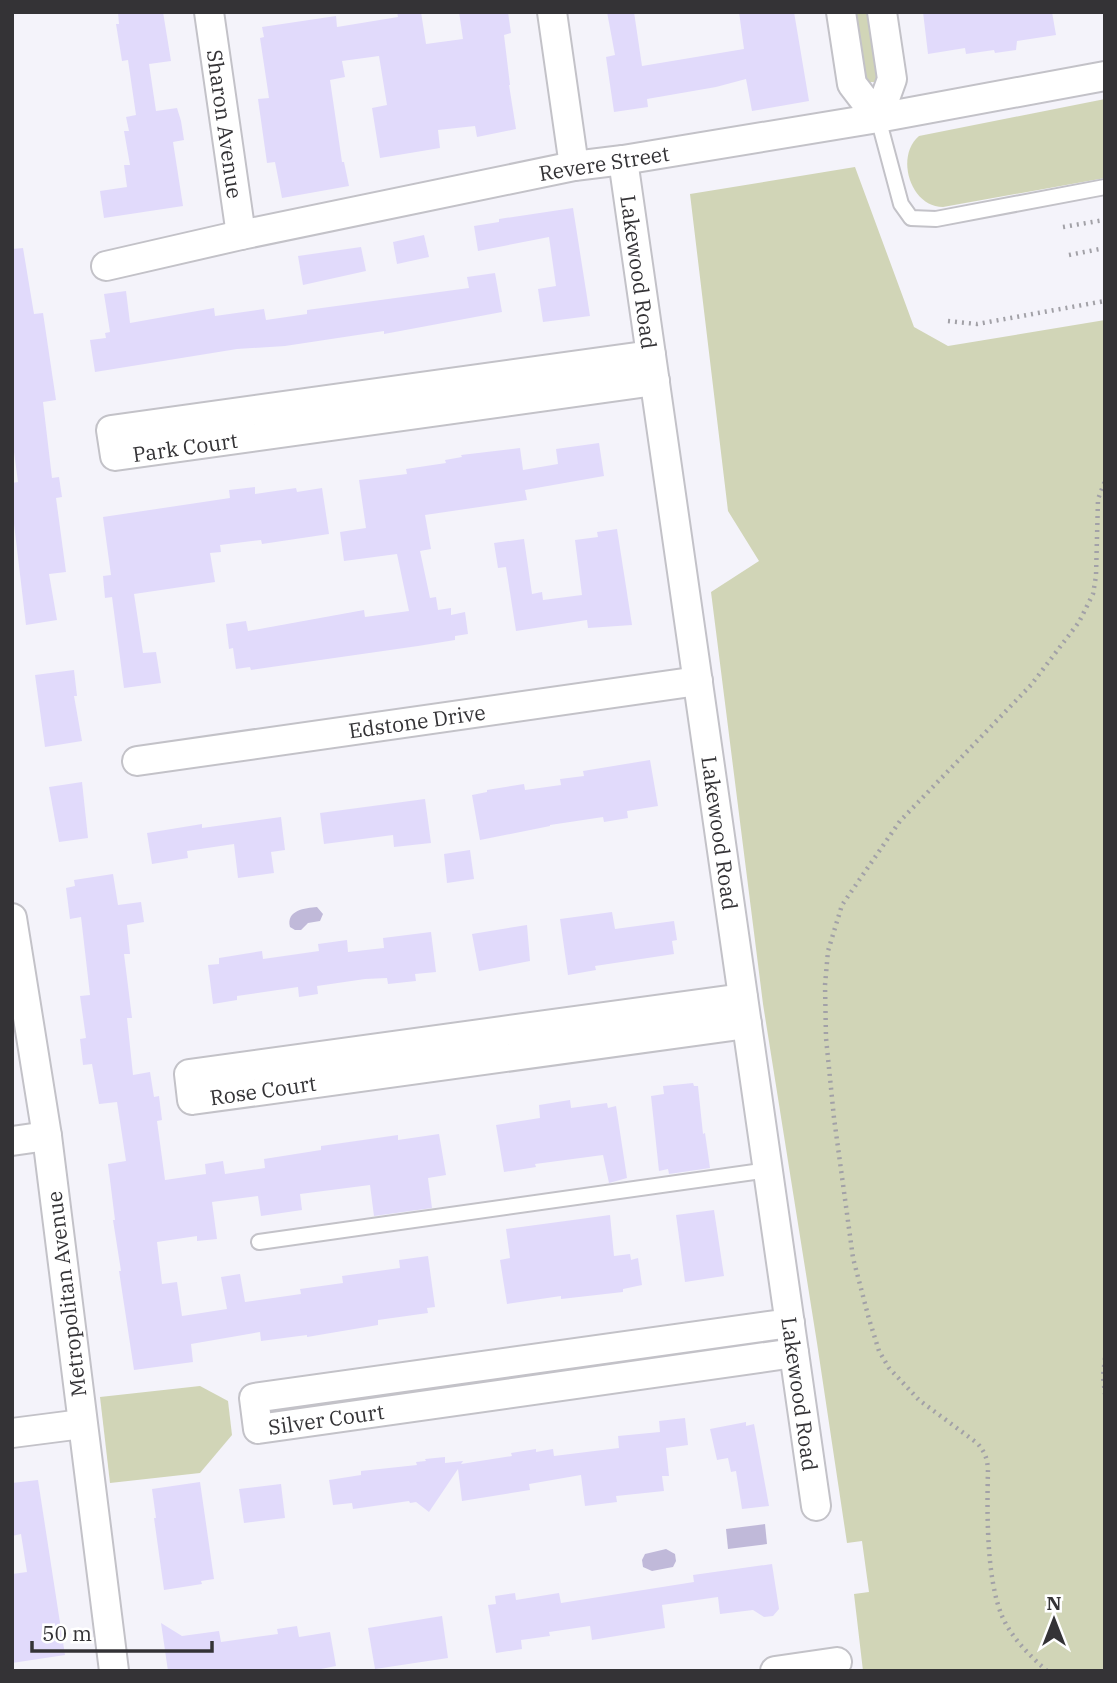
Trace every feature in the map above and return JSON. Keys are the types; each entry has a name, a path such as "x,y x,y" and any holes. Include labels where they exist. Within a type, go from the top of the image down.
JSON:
{"street":[{"name":"Sharon Avenue","path":"209,12 242,235"},
{"path":"552,12 574,166"},
{"path":"841,12 852,84 878,118"},
{"path":"878,118 892,79 882,12"},
{"name":"Revere Street","path":"106,266 574,166 878,118 1105,76"},
{"name":"Lakewood Road","path":"623,160 817,1506"},
{"name":"Park Court","path":"357,409 115,456 111,430 357,409 653,368"},
{"name":"Edstone Drive","path":"137,761 698,681"},
{"name":"Metropolitan Avenue","path":"12,918 47,1136 114,1671"},
{"name":"Rose Court","path":"448,1052 188,1074 192,1100 448,1052 745,1011"},
{"path":"12,1141 47,1136"},
{"name":"Silver Court","path":"790,1323 492,1380 258,1429 254,1398 492,1380 794,1353"},
{"path":"12,1433 82,1424"},
{"path":"775,1671 837,1662"}],"lane":[{"path":"878,118 901,204 911,218 936,219 1105,187"},
{"path":"260,1242 768,1170"}],"path":[{"path":"1063,227 1104,220"},
{"path":"1069,255 1105,248"},
{"path":"948,321 977,324 1105,301"},
{"path":"1047,1671 1013,1635 1002,1615 995,1591 989,1542 988,1469 984,1451 919,1400 889,1368 879,1351 853,1258 841,1178 826,1038 825,985 828,951 842,905 864,871 900,821 1031,685 1079,622 1093,594 1098,499 1105,481"},
{"path":"1105,1357 1105,1394"}],"green space":[{"path":"853,12 872,12 880,74 874,82 866,82 862,76"},
{"path":"1105,99 1105,178 943,207 922,199 910,179 908,156 919,136"},
{"path":"855,167 914,327 948,346 1105,320 1105,1671 863,1671 854,1594 869,1592 862,1541 847,1543 763,1004 711,592 759,561 728,511 690,194"},
{"path":"710,1347 713,1354 515,1381 518,1374"},
{"path":"462,1382 468,1388 275,1414 279,1407"},
{"path":"200,1386 228,1401 232,1435 200,1473 110,1483 100,1397"}],"shaded area":[{"path":"317,907 323,914 320,921 308,923 301,930 290,927 294,913"},
{"path":"765,1524 767,1544 728,1549 726,1529"},
{"path":"666,1549 675,1554 673,1567 652,1571 643,1567 645,1554"}],"building":[{"path":"118,12 163,12 171,61 149,64 156,111 177,108 181,121 184,140 173,142 183,206 104,218 100,191 127,187 124,165 130,165 124,131 129,131 126,117 136,115 128,60 122,61 116,24 119,24"},
{"path":"397,12 421,12 426,44 463,39 459,12 508,12 511,33 504,35 516,129 477,137 475,126 438,130 440,148 380,158 372,108 387,105 379,56 342,61 345,77 330,80 342,162 349,186 282,198 275,162 267,163 258,99 269,98 260,38 264,37 262,27 336,16 337,27 398,17"},
{"path":"607,12 634,12 642,66 744,49 739,12 794,12 809,101 752,111 746,79 647,99 648,107 614,112 606,57 615,55"},
{"path":"923,12 1052,12 1056,35 1017,41 1016,50 966,54 965,48 928,54"},
{"path":"573,208 590,316 543,322 538,289 556,286 549,237 478,251 474,226 499,222 499,219"},
{"path":"424,235 429,257 397,264 393,242"},
{"path":"361,247 366,271 303,285 298,256"},
{"path":"23,248 34,314 43,313 56,400 43,402 52,478 59,477 62,497 56,498 66,572 49,574 57,620 26,625 12,507 12,483 18,482 12,437 12,249"},
{"path":"495,273 502,312 384,334 384,331 285,346 237,349 95,372 90,340 106,338 105,333 110,332 104,294 126,291 130,323 214,308 215,316 264,309 266,320 307,314 307,310 469,288 467,277"},
{"path":"599,443 604,476 525,490 527,500 425,515 431,549 420,551 430,598 436,597 438,610 451,608 451,615 465,612 468,634 455,636 455,640 418,646 251,670 250,667 236,669 233,648 229,649 226,624 246,621 248,631 364,610 365,617 409,611 397,554 344,561 340,532 366,528 359,480 407,474 406,469 446,463 445,460 462,457 461,455 520,448 523,470 558,464 556,449"},
{"path":"255,487 255,494 296,488 297,492 322,488 329,534 262,544 261,540 220,545 221,552 210,553 215,582 134,594 143,653 156,652 161,683 124,688 112,597 105,598 103,576 111,575 103,517 230,498 229,490"},
{"path":"617,529 632,625 588,628 587,620 516,631 506,567 498,568 494,543 524,539 532,594 542,592 543,600 582,595 575,540 598,537 597,532"},
{"path":"74,670 77,696 74,696 82,741 45,747 35,675"},
{"path":"650,760 658,806 627,811 628,818 604,822 603,817 480,840 472,795 524,784 525,790 561,785 560,779 584,776 583,771"},
{"path":"82,782 88,838 59,842 49,787"},
{"path":"425,799 431,843 394,847 393,835 324,844 320,813"},
{"path":"281,817 285,850 271,852 274,873 238,878 234,844 187,851 188,858 152,864 147,833 202,824 202,828"},
{"path":"470,850 474,879 447,883 444,854"},
{"path":"113,874 118,905 141,902 144,922 127,925 130,954 124,954 132,1018 127,1018 133,1075 150,1072 154,1097 159,1096 162,1120 157,1121 165,1180 206,1174 205,1164 223,1161 225,1174 265,1168 264,1159 321,1150 321,1146 398,1135 398,1140 439,1134 446,1175 428,1178 432,1208 374,1216 370,1185 300,1194 302,1210 261,1216 258,1196 212,1202 217,1239 197,1241 197,1236 157,1242 162,1284 177,1282 182,1316 227,1309 221,1277 240,1274 245,1302 301,1294 300,1289 343,1283 342,1276 400,1268 399,1260 428,1256 435,1307 427,1308 428,1313 378,1320 378,1325 307,1337 261,1341 260,1332 191,1344 193,1362 134,1370 119,1271 108,1164 126,1161 117,1102 99,1104 92,1064 83,1065 80,1039 86,1038 80,996 90,995 81,917 70,919 66,888 75,886 74,880"},
{"path":"612,912 615,929 674,921 677,940 672,941 674,954 595,966 596,970 568,975 560,919"},
{"path":"527,925 530,961 479,971 472,934"},
{"path":"431,932 436,972 415,974 416,981 388,984 387,978 365,979 317,986 318,994 299,997 298,987 237,996 237,1000 213,1004 208,965 219,964 219,958 262,951 263,959 319,951 318,944 347,940 348,952 384,948 383,938"},
{"path":"693,1083 698,1086 710,1168 669,1174 668,1169 659,1171 651,1096 664,1094 663,1086"},
{"path":"570,1100 571,1108 607,1103 608,1108 616,1106 627,1178 609,1183 603,1155 535,1164 536,1167 504,1172 496,1125 540,1118 539,1105"},
{"path":"714,1210 724,1276 685,1282 676,1215"},
{"path":"610,1215 614,1256 630,1254 631,1260 638,1258 642,1285 623,1289 623,1292 561,1299 561,1296 507,1304 500,1260 510,1258 506,1229"},
{"path":"685,1418 688,1445 666,1448 669,1476 662,1476 664,1491 616,1496 617,1502 585,1506 581,1475 529,1484 530,1490 462,1501 458,1469 429,1512 416,1502 409,1501 353,1509 352,1503 333,1505 329,1480 361,1475 361,1471 417,1465 416,1462 426,1461 425,1459 445,1457 445,1463 463,1461 461,1464 512,1456 511,1453 536,1449 536,1452 553,1449 554,1456 619,1448 618,1436 660,1432 659,1421"},
{"path":"746,1422 746,1426 754,1424 769,1506 742,1509 736,1471 731,1472 728,1458 717,1460 710,1429"},
{"path":"38,1480 65,1655 12,1663 12,1574 27,1572 21,1534 12,1536 12,1483"},
{"path":"200,1482 214,1579 201,1581 202,1584 164,1590 152,1489"},
{"path":"281,1484 285,1518 244,1523 239,1489"},
{"path":"772,1564 779,1609 773,1616 764,1617 753,1610 720,1614 718,1597 662,1605 665,1628 592,1640 590,1626 549,1632 550,1636 521,1640 522,1649 496,1653 488,1605 496,1604 495,1596 515,1593 516,1600 559,1593 561,1603 694,1582 693,1575"},
{"path":"442,1616 448,1658 375,1669 368,1628"},
{"path":"161,1623 182,1636 219,1631 221,1642 278,1634 277,1629 297,1626 299,1637 330,1632 336,1666 311,1671 168,1671"}]}
